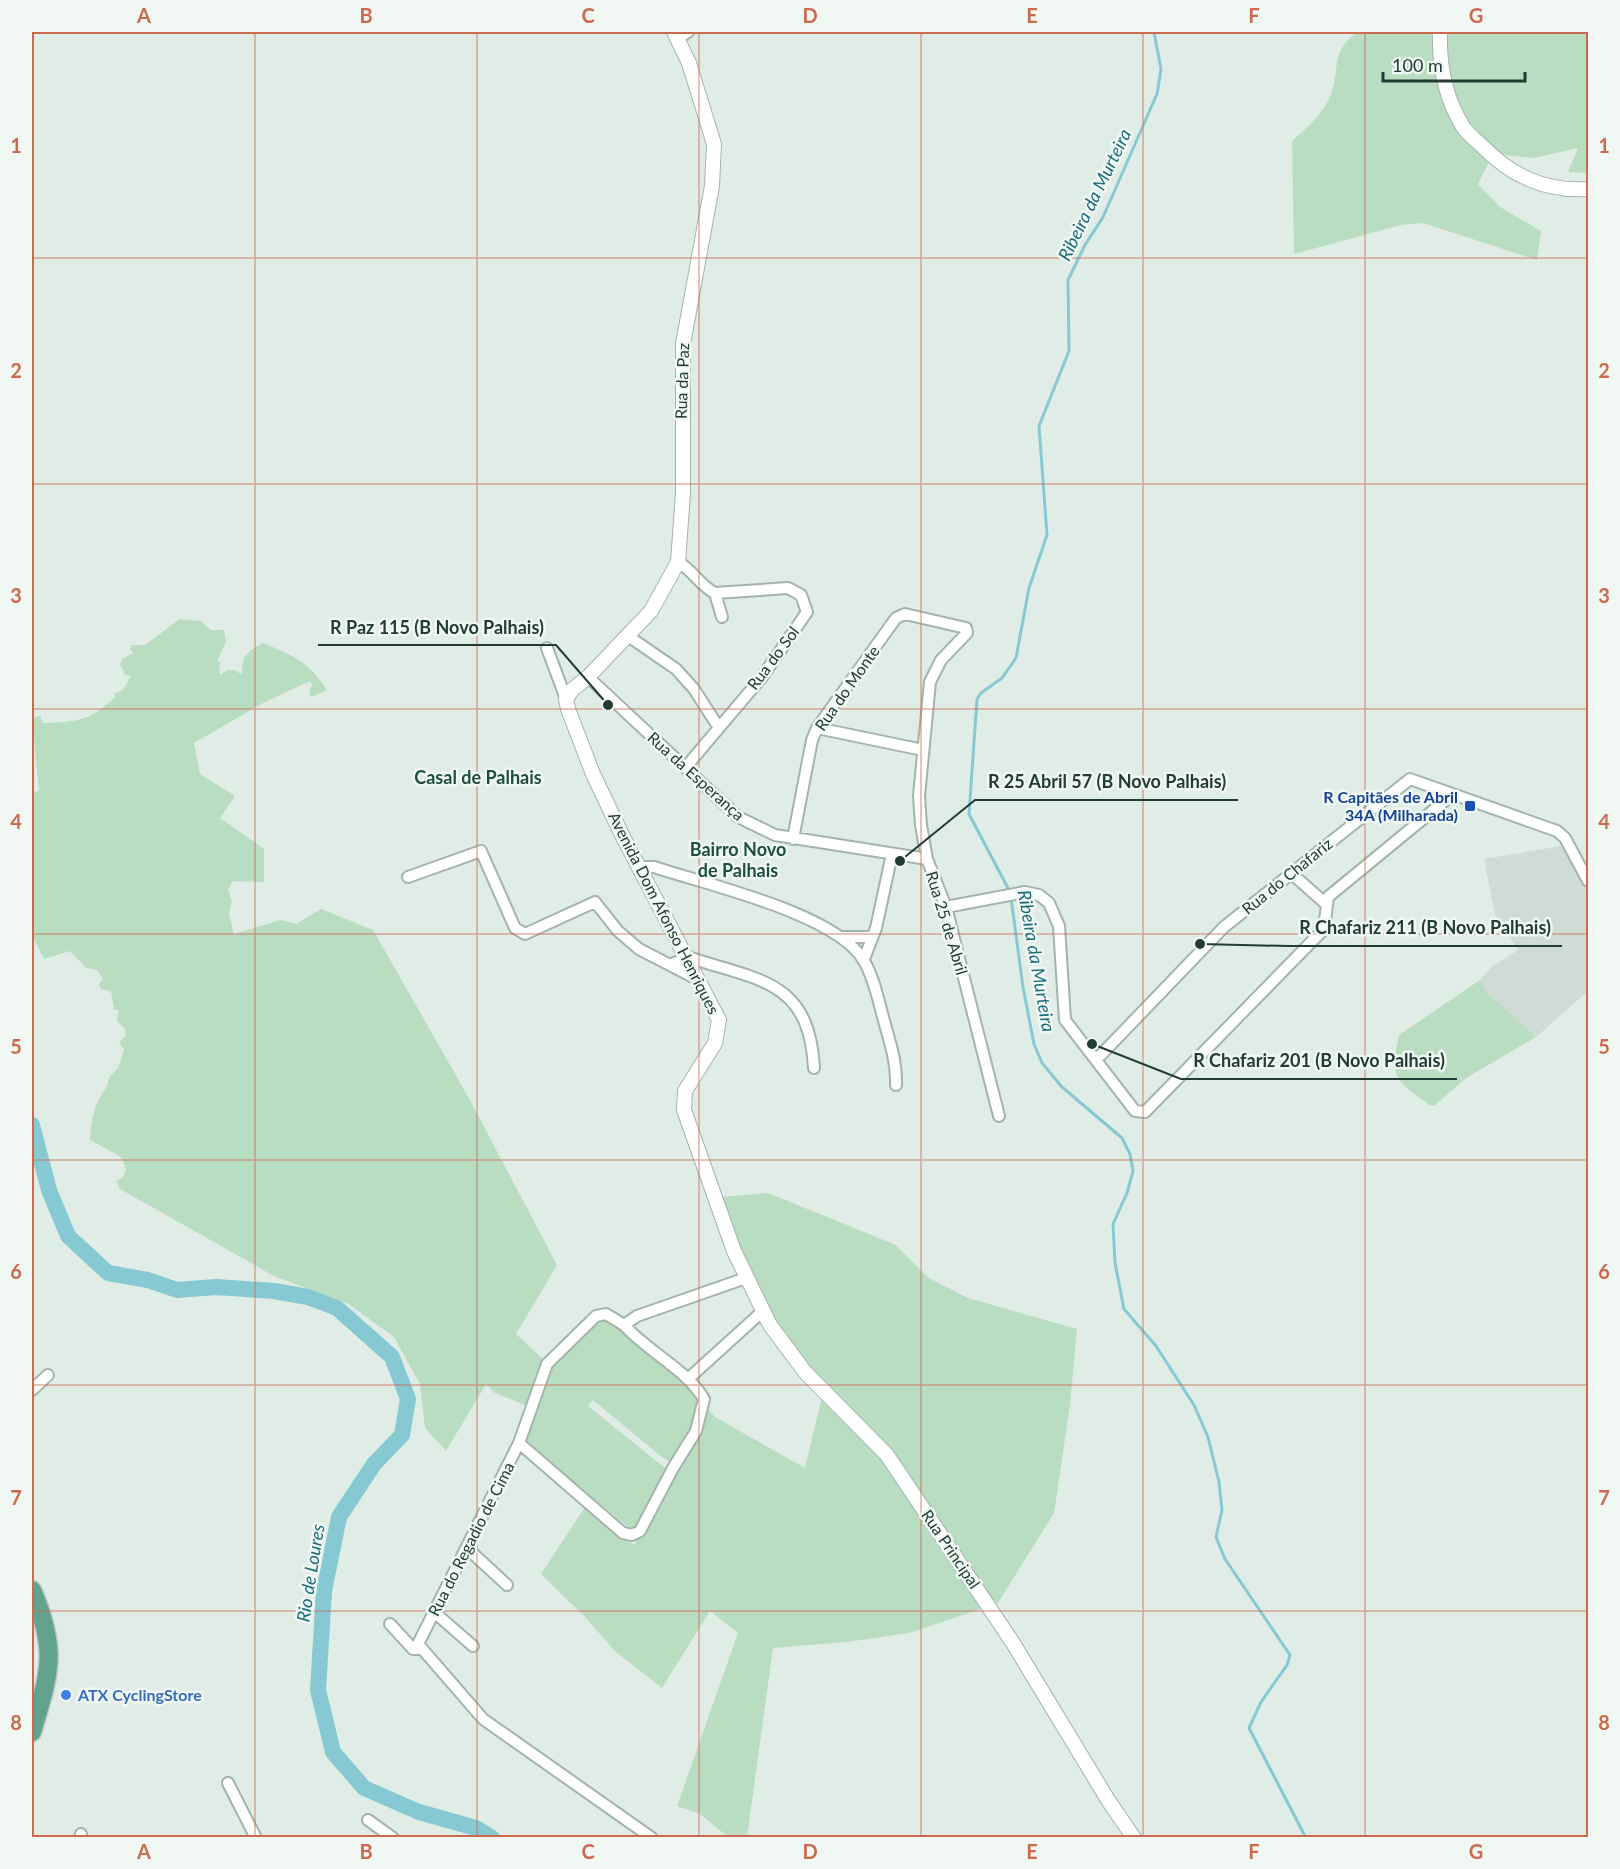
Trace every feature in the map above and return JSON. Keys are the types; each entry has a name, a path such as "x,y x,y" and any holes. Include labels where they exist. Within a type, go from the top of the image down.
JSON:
{"main road":[{"path":"32,1590 47,1628 50,1652 46,1686 32,1732"}],"street":[{"path":"1440,32 1439,59 1448,94 1462,126 1501,166 1539,185 1574,190 1588,189"},
{"name":"Rua da Paz","path":"566,699 572,690 588,677 651,611 678,562 683,493 683,344 712,186 714,144 680,34"},
{"path":"678,562 687,567 708,590 715,593 722,617"},
{"name":"Rua do Sol","path":"685,768 762,677 807,612 801,595 788,588 715,593"},
{"name":"Rua do Monte","path":"794,838 812,740 817,728 900,615 966,628 967,633"},
{"name":"Rua 25 de Abril","path":"967,633 934,671 919,796 927,859 946,907 999,1116"},
{"path":"628,636 676,669 694,689 718,728"},
{"name":"Avenida Dom Afonso Henriques","path":"548,648 593,774 719,1020 715,1043 685,1091 684,1110 734,1251 747,1278"},
{"name":"Rua da Esperança","path":"588,677 738,817 775,835 927,859"},
{"path":"817,728 923,750"},
{"name":"Rua do Chafariz","path":"1096,1060 1224,927 1404,782 1417,780 1452,795 1557,831 1565,838 1588,881"},
{"path":"946,907 1017,893 1039,895 1049,903 1059,926 1065,1020 1135,1111 1145,1112 1324,929 1326,904 1334,891 1452,795"},
{"path":"408,877 481,851 515,928 525,934 595,902 618,931 632,943 697,979"},
{"path":"864,959 876,927 892,854"},
{"path":"639,867 654,867 810,918 842,937 864,959 875,989 897,1069 896,1084"},
{"path":"1291,873 1326,904"},
{"path":"842,937 870,938"},
{"path":"670,965 688,957 786,993 804,1017 813,1043 814,1068"},
{"path":"519,1443 623,1533 632,1535 640,1531 673,1468 696,1431 702,1415 704,1399 696,1385 634,1336 624,1325 637,1316 747,1278"},
{"name":"Rua Principal","path":"747,1278 763,1311 805,1372 887,1455 1013,1643 1108,1800 1134,1838"},
{"path":"688,1379 763,1311"},
{"name":"Rua do Regadio de Cima","path":"420,1649 418,1644 468,1549 519,1443 547,1364 596,1316 606,1314 624,1325"},
{"path":"32,1390 48,1375"},
{"path":"468,1549 507,1585"},
{"path":"434,1612 473,1646"},
{"path":"390,1624 413,1649 420,1649 483,1719 652,1838"},
{"path":"228,1784 255,1836 243,1838"},
{"path":"368,1820 393,1838"}],"shaded area":[{"path":"1562,846 1588,894 1588,991 1536,1037 1483,990 1480,980 1493,966 1518,950 1495,915 1484,859"}],"green space":[{"path":"1357,32 1588,32 1588,173 1568,172 1578,148 1534,158 1493,154 1478,184 1500,207 1541,231 1537,260 1423,223 1401,225 1294,254 1292,141 1324,108 1334,84 1339,54 1348,40"},
{"path":"180,619 201,621 211,630 224,630 226,642 217,661 220,662 219,673 221,675 227,670 235,670 242,675 246,655 263,643 300,660 327,690 311,697 309,690 313,685 310,681 263,703 194,743 200,774 235,796 220,818 264,849 264,882 233,881 228,890 232,901 229,914 234,934 281,920 296,924 321,909 373,930 471,1102 557,1265 516,1334 545,1361 597,1317 611,1319 682,1379 715,1417 805,1468 822,1397 737,1274 722,1197 768,1193 896,1245 929,1278 968,1298 1077,1329 1070,1405 1054,1513 998,1603 909,1633 847,1642 773,1648 747,1837 728,1837 700,1814 677,1806 738,1633 710,1611 662,1688 615,1651 585,1617 541,1574 587,1504 634,1545 677,1466 662,1457 593,1400 588,1406 665,1468 633,1531 531,1447 524,1436 527,1406 495,1393 486,1384 446,1451 425,1428 420,1384 394,1337 347,1303 274,1276 120,1189 116,1181 123,1177 126,1169 121,1157 90,1140 96,1107 108,1084 109,1077 118,1068 124,1050 119,1042 126,1035 125,1029 117,1021 119,1011 114,1009 111,991 101,989 99,984 103,979 97,970 86,968 70,951 44,959 32,935 32,794 39,790 32,718 40,716 43,723 65,722 82,719 98,711 115,697 115,693 123,690 131,676 125,675 120,664 123,658 133,653 130,649 132,645 145,645"},
{"path":"1480,980 1484,990 1536,1037 1466,1078 1434,1106 1430,1105 1409,1090 1398,1077 1395,1061 1399,1035"}],"waterway":[{"name":"Ribeira da Murteira","path":"1010,892 969,814 977,699 981,693 1002,678 1016,658 1029,588 1047,535 1039,426 1069,351 1068,280 1085,245 1103,217 1157,94 1161,69 1154,32"},
{"name":"Ribeira da Murteira","path":"1011,898 1023,987 1034,1044 1042,1063 1062,1087 1122,1138 1130,1154 1133,1171 1127,1193 1113,1224 1115,1263 1124,1309 1156,1346 1194,1405 1208,1437 1219,1482 1222,1510 1216,1537 1225,1559 1290,1655 1287,1665 1261,1702 1249,1728 1306,1838"},
{"name":"Rio de Loures","path":"32,1125 49,1190 68,1236 108,1273 148,1280 177,1290 216,1287 274,1291 308,1297 337,1308 392,1357 408,1399 402,1435 374,1464 339,1517 324,1591 318,1690 333,1752 364,1788 419,1812 476,1828 492,1838"}],"place":[{"name":"R Paz 115 (B Novo Palhais)","path":"608,705"},
{"name":"R Capitães de Abril 34A (Milharada)","path":"1470,806"},
{"name":"R 25 Abril 57 (B Novo Palhais)","path":"900,861"},
{"name":"R Chafariz 211 (B Novo Palhais)","path":"1200,944"},
{"name":"R Chafariz 201 (B Novo Palhais)","path":"1092,1044"},
{"name":"ATX CyclingStore","path":"66,1695"}],"district":[{"name":"Casal de Palhais","path":"478,778"},
{"name":"Bairro Novo de Palhais","path":"738,860"}]}
